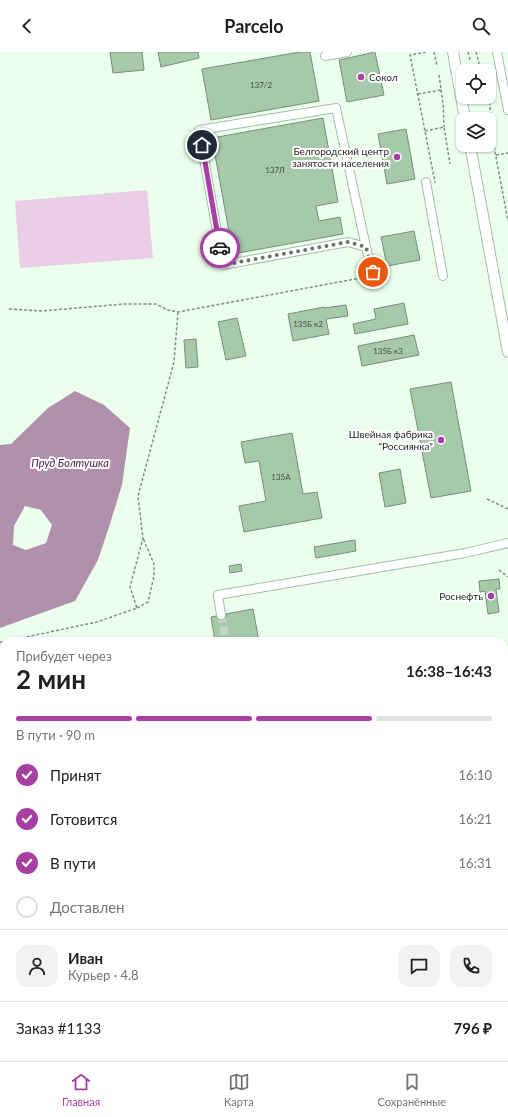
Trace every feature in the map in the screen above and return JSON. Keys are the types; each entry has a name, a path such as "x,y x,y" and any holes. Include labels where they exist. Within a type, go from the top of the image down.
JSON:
{"main road":[{"path":"453,52 464,112"},
{"path":"471,152 508,352"}],"street":[{"path":"325,56 347,52"},
{"path":"497,52 508,110"},
{"path":"366,247 348,242 223,265 199,130 336,108 366,247 374,277"},
{"path":"426,183 443,276"},
{"path":"221,615 218,595 465,553 508,544"}],"path":[{"path":"426,52 410,55 435,182 426,183"},
{"path":"434,52 437,66"},
{"path":"468,52 470,60"},
{"path":"476,52 479,64"},
{"path":"439,75 444,127 450,164"},
{"path":"418,94 441,90"},
{"path":"490,104 496,155 508,221"},
{"path":"425,131 444,127"},
{"path":"496,155 508,152"},
{"path":"9,309 42,311 124,304 156,304 168,310 178,312 374,277"},
{"path":"26,637 97,622 137,608 148,602 154,576 154,564 143,538 138,496 174,362 178,312"},
{"path":"487,499 508,509"},
{"path":"137,608 130,587 143,538"},
{"path":"499,570 508,577"}],"shaded area":[{"path":"147,190 153,258 20,268 15,201"}],"water":[{"name":"Пруд Болтушка","path":"75,391 104,405 130,428 122,485 98,560 75,601 0,628 0,445 11,444 48,408","holes":["25,506 41,510 52,525 46,543 26,550 13,545 14,526"]}],"building":[{"path":"110,52 142,52 144,70 113,73"},
{"path":"158,52 198,52 199,58 161,67"},
{"path":"300,52 310,52 319,101 211,120 202,69"},
{"name":"Сокол","path":"375,52 384,95 347,102 339,60"},
{"path":"323,118 338,202 316,206 319,221 340,217 343,234 233,254 212,138"},
{"name":"Белгородский центр занятости населения","path":"406,129 415,179 387,184 378,134"},
{"path":"414,231 420,260 387,266 381,237"},
{"path":"404,303 408,324 355,334 353,324 376,319 374,309"},
{"path":"346,305 348,316 326,319 329,334 293,341 288,314 324,307"},
{"path":"237,318 246,356 226,360 218,322"},
{"path":"414,335 419,355 362,366 358,346"},
{"path":"196,339 198,367 186,368 184,340"},
{"name":"Швейная фабрика \"Россиянка\"","path":"451,382 471,491 431,498 410,389"},
{"path":"292,433 303,494 317,492 322,518 244,532 239,506 266,501 259,461 245,463 241,442"},
{"path":"400,469 406,503 385,507 379,473"},
{"path":"355,540 356,551 316,558 314,547"},
{"path":"241,564 242,571 230,573 229,566"},
{"name":"Роснефть","path":"499,579 500,589 496,589 499,612 488,614 485,591 480,592 479,581"},
{"path":"253,609 258,637 214,637 211,617 216,616 219,620 222,620 226,617 226,614"}],"tunnel":[{"path":"221,615 225,637"}],"way so far":[{"path":"220,248 223,265 348,242 366,247 373,272"}],"place":[{"name":"Сокол","path":"361,77"},
{"name":"Белгородский центр занятости населения","path":"397,157"},
{"name":"Швейная фабрика \"Россиянка\"","path":"441,440"},
{"name":"Роснефть","path":"491,596"}],"route":[{"path":"202,145 220,248"}]}
